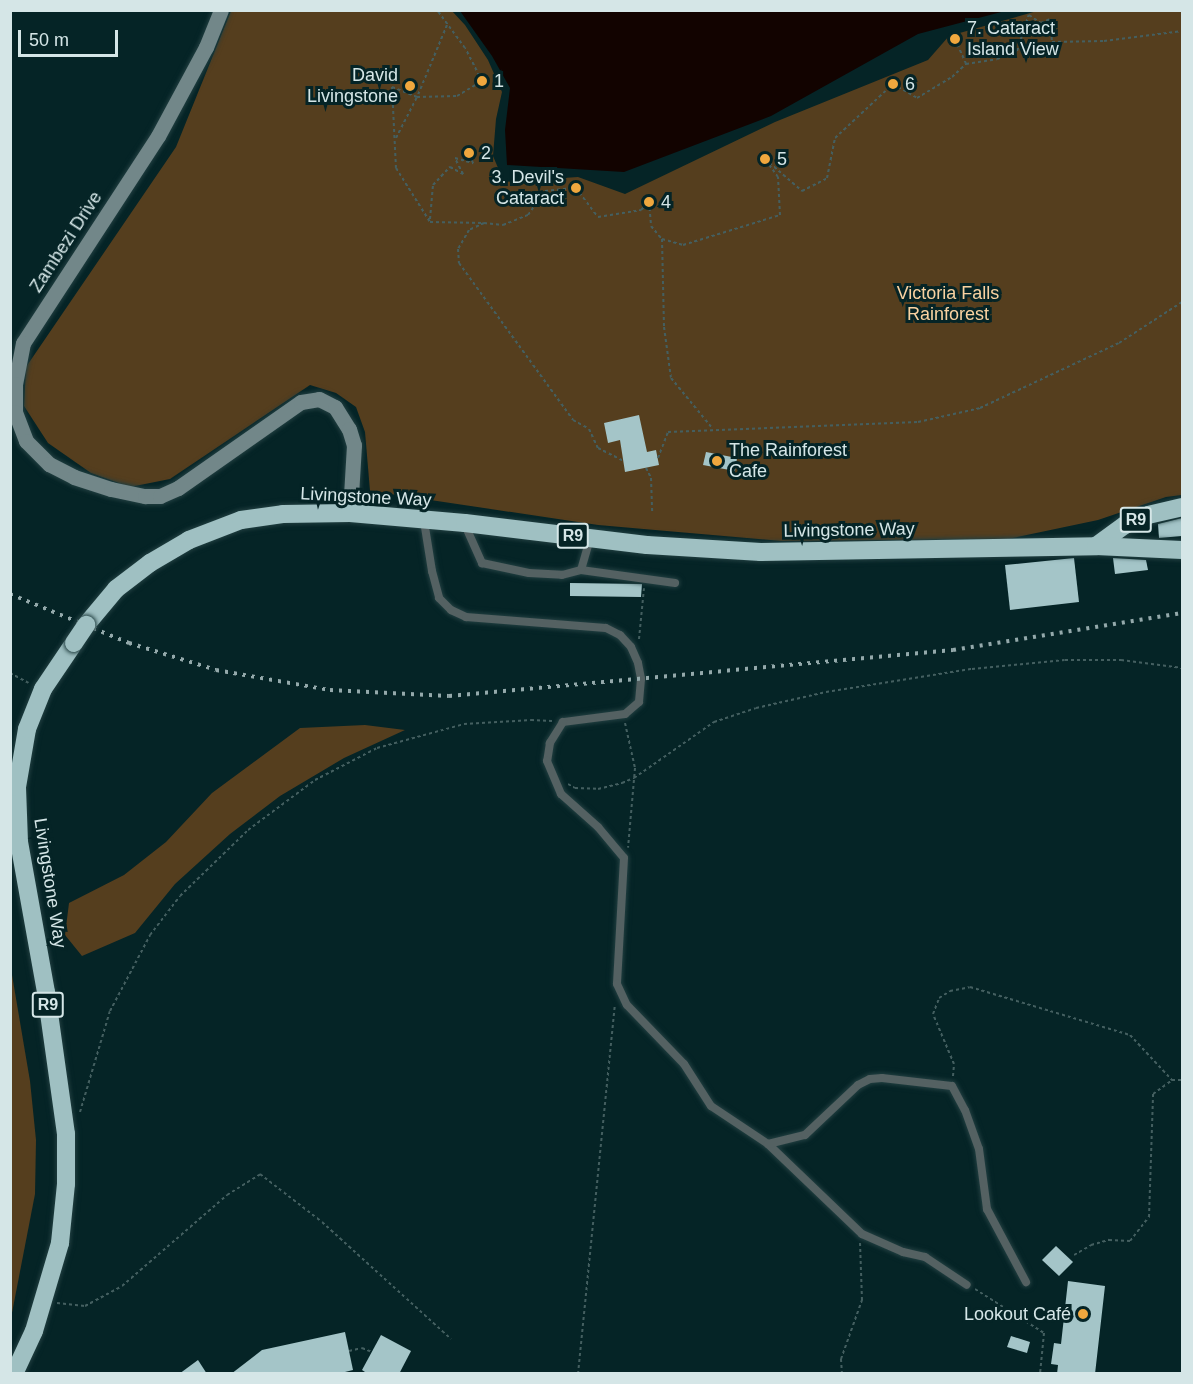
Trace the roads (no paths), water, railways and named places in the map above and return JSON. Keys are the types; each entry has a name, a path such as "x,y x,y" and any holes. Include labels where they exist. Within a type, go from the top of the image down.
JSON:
{"highway":[{"name":"R9","path":"1096,546 1125,525 1148,515 1182,507"},
{"name":"Livingstone Way","path":"14,1374 34,1331 60,1243 66,1184 66,1134 46,993 19,842 17,788 27,729 43,689 86,625 116,589 150,563 189,540 241,520 283,514 350,513 465,523 647,545 760,552 1096,546 1182,550"}],"street":[{"name":"Zambezi Drive","path":"221,10 206,47 158,136 23,343 15,384 15,412 26,441 49,464 74,477 111,489 145,496 160,496 178,488 301,402 319,399 335,407 349,429 354,445 350,513"}],"lane":[{"path":"424,520 432,571 440,598 451,610 466,617 606,628 620,635 631,647 638,663 641,679 639,702 625,714 563,722 550,743 547,761 561,794 598,827 624,858 617,984 627,1005 684,1064 711,1106 768,1144 862,1234 903,1252 925,1257 968,1285"},
{"path":"465,523 482,563 529,573 562,575 581,570 675,584"},
{"path":"581,570 590,538"},
{"path":"768,1144 805,1135 858,1085 870,1079 882,1078 952,1086 965,1110 979,1149 987,1209 1026,1282"}],"railway":[{"path":"10,594 129,643 216,670 330,690 449,696 953,650 1182,613"}],"place":[{"name":"7. Cataract Island View","path":"955,39"},
{"name":"1","path":"482,81"},
{"name":"6","path":"893,84"},
{"name":"David Livingstone","path":"410,86"},
{"name":"2","path":"469,153"},
{"name":"5","path":"765,159"},
{"name":"3. Devil's Cataract","path":"576,188"},
{"name":"4","path":"649,202"},
{"name":"The Rainforest Cafe","path":"717,461"},
{"name":"Lookout Café","path":"1083,1314"}],"park label":[{"name":"Victoria Falls Rainforest","path":"948,304"}]}
